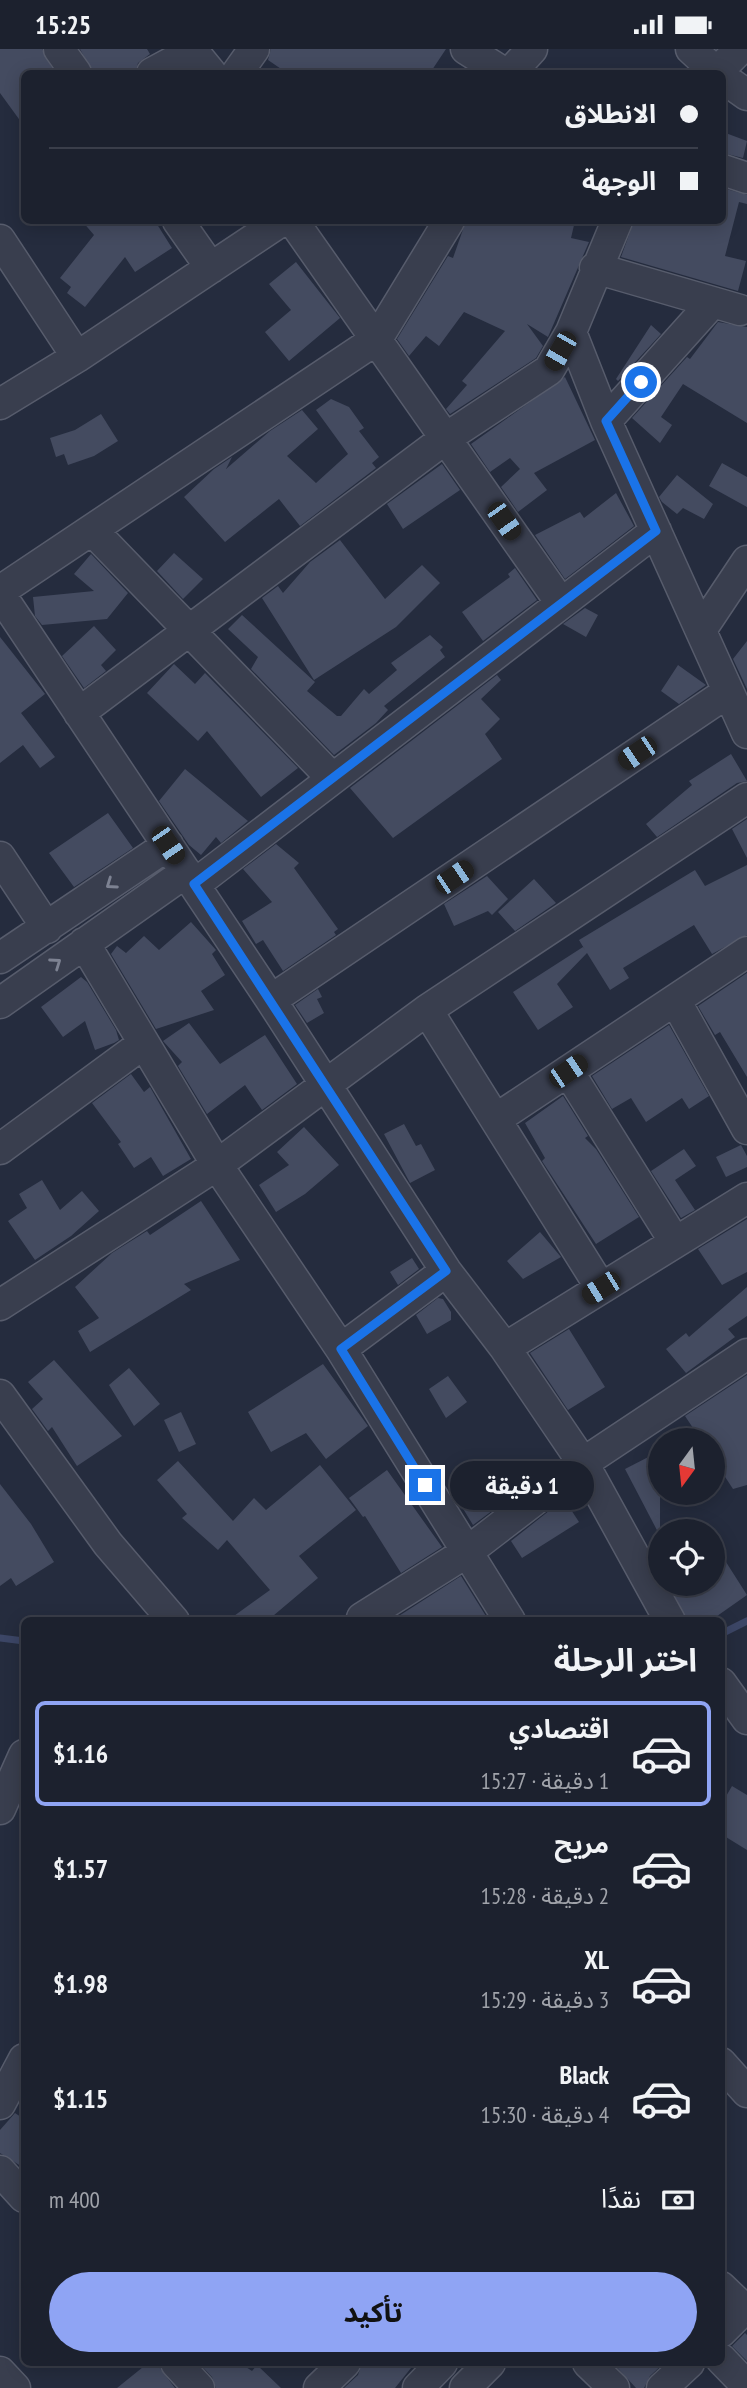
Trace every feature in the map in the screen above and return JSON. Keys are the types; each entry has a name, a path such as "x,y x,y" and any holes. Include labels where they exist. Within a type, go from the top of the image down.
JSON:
{"street":[{"path":"59,49 74,70"},
{"path":"239,70 254,49"},
{"path":"466,49 499,70"},
{"path":"513,70 533,49"},
{"path":"691,49 713,70"},
{"path":"719,70 740,49"},
{"path":"158,70 193,51 209,70"},
{"path":"726,80 747,95"},
{"path":"726,171 747,178"},
{"path":"180,224 211,268"},
{"path":"0,404 277,224"},
{"path":"295,224 561,603"},
{"path":"447,224 377,339 0,592 271,1000 446,1271 505,1348 583,1463 668,1617"},
{"path":"79,713 446,438 549,370 571,332 595,268 616,224"},
{"path":"0,240 76,357"},
{"path":"595,268 737,306"},
{"path":"606,421 737,306"},
{"path":"571,332 606,421 747,733"},
{"path":"92,530 331,778"},
{"path":"0,1003 84,943 190,878 331,778 656,531"},
{"path":"701,630 747,561"},
{"path":"271,1000 729,692"},
{"path":"0,1305 217,1165 325,1083 428,1010 747,798"},
{"path":"0,958 168,845"},
{"path":"0,857 47,928"},
{"path":"84,943 217,1165 341,1349 508,1617"},
{"path":"496,1119 747,952"},
{"path":"675,1000 747,1129"},
{"path":"428,1010 601,1288"},
{"path":"0,1149 144,1043"},
{"path":"568,1071 676,1242"},
{"path":"505,1348 747,1198"},
{"path":"341,1349 446,1271"},
{"path":"364,1617 467,1552 583,1463 747,1354"},
{"path":"0,1395 108,1544 171,1617"},
{"path":"725,1689 747,1719"},
{"path":"0,1809 21,1762"},
{"path":"0,2104 17,2067"},
{"path":"725,2067 747,2092"},
{"path":"0,2171 21,2194"},
{"path":"725,2290 746,2308 725,2328"},
{"path":"725,2363 747,2386"},
{"path":"179,2366 199,2388"},
{"path":"319,2388 342,2366"},
{"path":"418,2388 439,2366"},
{"path":"465,2388 487,2366"},
{"path":"591,2366 614,2388"},
{"path":"662,2388 686,2366"},
{"path":"0,2372 15,2388"}],"building":[{"path":"0,49 42,49 53,70 21,70 21,122 0,93"},
{"path":"80,49 147,49 150,54 138,63 136,70 91,70"},
{"path":"271,49 446,49 432,70 283,70 268,60"},
{"path":"726,133 747,141 743,158 726,154"},
{"path":"726,189 747,195 747,204 739,202 725,256 746,261 738,291 621,257 633,224 726,224"},
{"path":"85,224 157,224 172,248 135,272 125,257 85,307 67,293 71,287 60,278 94,235"},
{"path":"465,224 574,224 571,238 589,242 548,337 527,324 543,346 536,358 450,414 446,409 467,385 462,381 505,331 464,312 439,346 426,336 409,356 397,339 448,256 453,258"},
{"path":"296,262 340,318 289,361 265,332 291,310 269,284"},
{"path":"718,322 747,327 747,423 683,384 661,417 672,425 660,443 632,418 687,357 690,359"},
{"path":"651,325 661,334 618,381 616,379"},
{"path":"565,377 595,440 534,473 547,490 518,512 501,487 520,469 510,458 490,472 471,444"},
{"path":"331,399 349,407 364,428 359,431 379,457 372,463 376,468 300,526 279,499 225,542 184,497 214,469 232,457 226,469 270,431 302,410 318,429 287,456 316,483 348,454 316,410"},
{"path":"101,414 118,441 94,456 68,465 64,454 56,457 50,438 75,430"},
{"path":"722,463 747,477 747,507 709,486"},
{"path":"442,464 460,490 403,529 387,504"},
{"path":"677,475 713,504 704,519 683,508 677,514 662,502 659,497"},
{"path":"616,493 634,526 565,579 535,535 580,512 584,518"},
{"path":"340,540 385,599 422,565 440,583 396,627 314,680 262,598 278,586 283,593 310,562"},
{"path":"174,553 203,579 183,599 157,571"},
{"path":"91,554 128,593 107,619 42,625 35,616 33,597 94,591 74,574"},
{"path":"515,568 537,600 483,641 462,612 510,577 508,574"},
{"path":"585,608 598,615 586,637 563,624"},
{"path":"242,615 315,682 307,691 337,716 341,716 364,689 369,694 397,670 391,663 430,635 443,647 440,650 445,657 384,706 388,710 376,723 334,755 251,669 258,657 228,629"},
{"path":"94,626 116,650 101,665 106,671 84,688 62,656"},
{"path":"0,637 45,694 21,713 55,757 40,768 23,745 0,763"},
{"path":"747,641 747,689 733,659"},
{"path":"174,664 195,684 205,673 298,768 261,797 207,731 198,741 147,693"},
{"path":"678,665 706,685 679,704 661,691"},
{"path":"497,675 501,680 481,699 500,719 485,734 502,759 393,838 350,788"},
{"path":"731,754 747,781 737,783 657,837 646,824 692,785 689,781"},
{"path":"185,769 248,821 221,843 216,837 201,855 189,845 159,801"},
{"path":"108,813 133,848 74,887 49,853"},
{"path":"747,819 747,858 732,829"},
{"path":"276,844 299,863 294,868 338,929 334,932 336,935 283,971 263,940 256,944 242,921 272,902 243,869"},
{"path":"747,865 747,935 712,954 694,925 623,968 629,978 610,990 587,953 557,984 573,1007 538,1030 513,992 583,947 585,950 579,940 695,870 705,886"},
{"path":"487,876 508,899 492,915 488,911 454,926 444,904"},
{"path":"534,879 556,903 515,931 498,912"},
{"path":"191,922 216,950 212,954 225,975 201,991 214,1010 156,1029 111,954 117,946 126,953 144,936 159,950"},
{"path":"747,973 747,1077 720,1032 715,1035 698,1006"},
{"path":"81,977 87,982 116,1030 119,1040 95,1050 85,1021 63,1037 41,1007"},
{"path":"318,989 322,997 317,999 324,1013 307,1023 295,1005"},
{"path":"189,1023 220,1064 265,1035 297,1084 262,1110 245,1085 207,1114 178,1066 182,1062 163,1041"},
{"path":"669,1025 709,1096 689,1109 682,1098 646,1122 631,1098 612,1109 592,1076"},
{"path":"131,1074 144,1092 150,1087 191,1159 163,1176 151,1157 134,1168 118,1144 121,1142 92,1103"},
{"path":"563,1096 588,1136 585,1138 596,1149 639,1217 596,1244 542,1161 545,1158 525,1123"},
{"path":"404,1124 416,1146 421,1144 435,1170 410,1183 384,1134"},
{"path":"304,1127 339,1165 305,1194 276,1212 259,1185 289,1165 277,1152"},
{"path":"741,1145 747,1156 747,1167 726,1177 716,1157"},
{"path":"684,1149 696,1166 675,1180 695,1210 681,1218 651,1171"},
{"path":"42,1180 60,1210 82,1191 99,1211 71,1236 35,1260 8,1221 27,1208 19,1194"},
{"path":"201,1201 240,1260 184,1284 191,1290 90,1352 78,1331 99,1318 75,1287 112,1253 147,1231 150,1235"},
{"path":"747,1219 747,1272 722,1285 698,1249"},
{"path":"540,1232 561,1257 523,1279 507,1261"},
{"path":"412,1258 419,1269 398,1285 390,1272"},
{"path":"747,1287 747,1316 728,1329 735,1337 686,1373 666,1349 686,1333 689,1337"},
{"path":"438,1298 443,1299 451,1312 451,1320 427,1334 416,1315"},
{"path":"569,1329 605,1387 568,1410 530,1353"},
{"path":"54,1360 122,1436 77,1466 52,1427 48,1431 32,1409 43,1399 28,1382"},
{"path":"323,1364 368,1426 326,1459 306,1433 271,1452 248,1412"},
{"path":"129,1368 160,1404 134,1426 109,1385"},
{"path":"747,1375 747,1485 733,1489 725,1477 725,1428 693,1428 685,1416"},
{"path":"448,1376 467,1402 446,1418 429,1389"},
{"path":"181,1412 196,1444 179,1452 164,1420"},
{"path":"648,1457 648,1505 660,1505 660,1519 651,1519 625,1469"},
{"path":"178,1461 233,1521 254,1498 266,1510 320,1465 356,1510 299,1556 318,1578 272,1617 233,1617 270,1590 227,1540 218,1550 182,1518 187,1514 157,1480"},
{"path":"387,1470 442,1547 401,1573 365,1516 363,1517 349,1498"},
{"path":"500,1477 512,1496 473,1525 459,1502"},
{"path":"0,1484 31,1524 54,1562 16,1586 11,1578 0,1586"},
{"path":"564,1499 579,1522 522,1558 511,1541"},
{"path":"725,1560 747,1595 716,1617 685,1617 675,1596 725,1596"},
{"path":"461,1576 487,1617 397,1617"},
{"path":"732,1786 747,1795 747,1850 725,1836 725,1798"},
{"path":"15,2113 21,2117 21,2166 0,2153 0,2130"},
{"path":"745,2333 747,2335 747,2361 732,2346"},
{"path":"144,2366 158,2366 175,2388 117,2388"},
{"path":"202,2366 244,2366 252,2371 258,2366 281,2388 216,2388 212,2377"},
{"path":"361,2366 413,2366 395,2388 344,2388 358,2375"},
{"path":"616,2366 661,2366 650,2376 644,2388 636,2388"}],"waterway":[{"path":"725,1632 747,1621"},
{"path":"0,1638 21,1641"}],"route":[{"path":"425,1485 341,1349 446,1271 194,884 656,531 606,421 641,382"}]}
